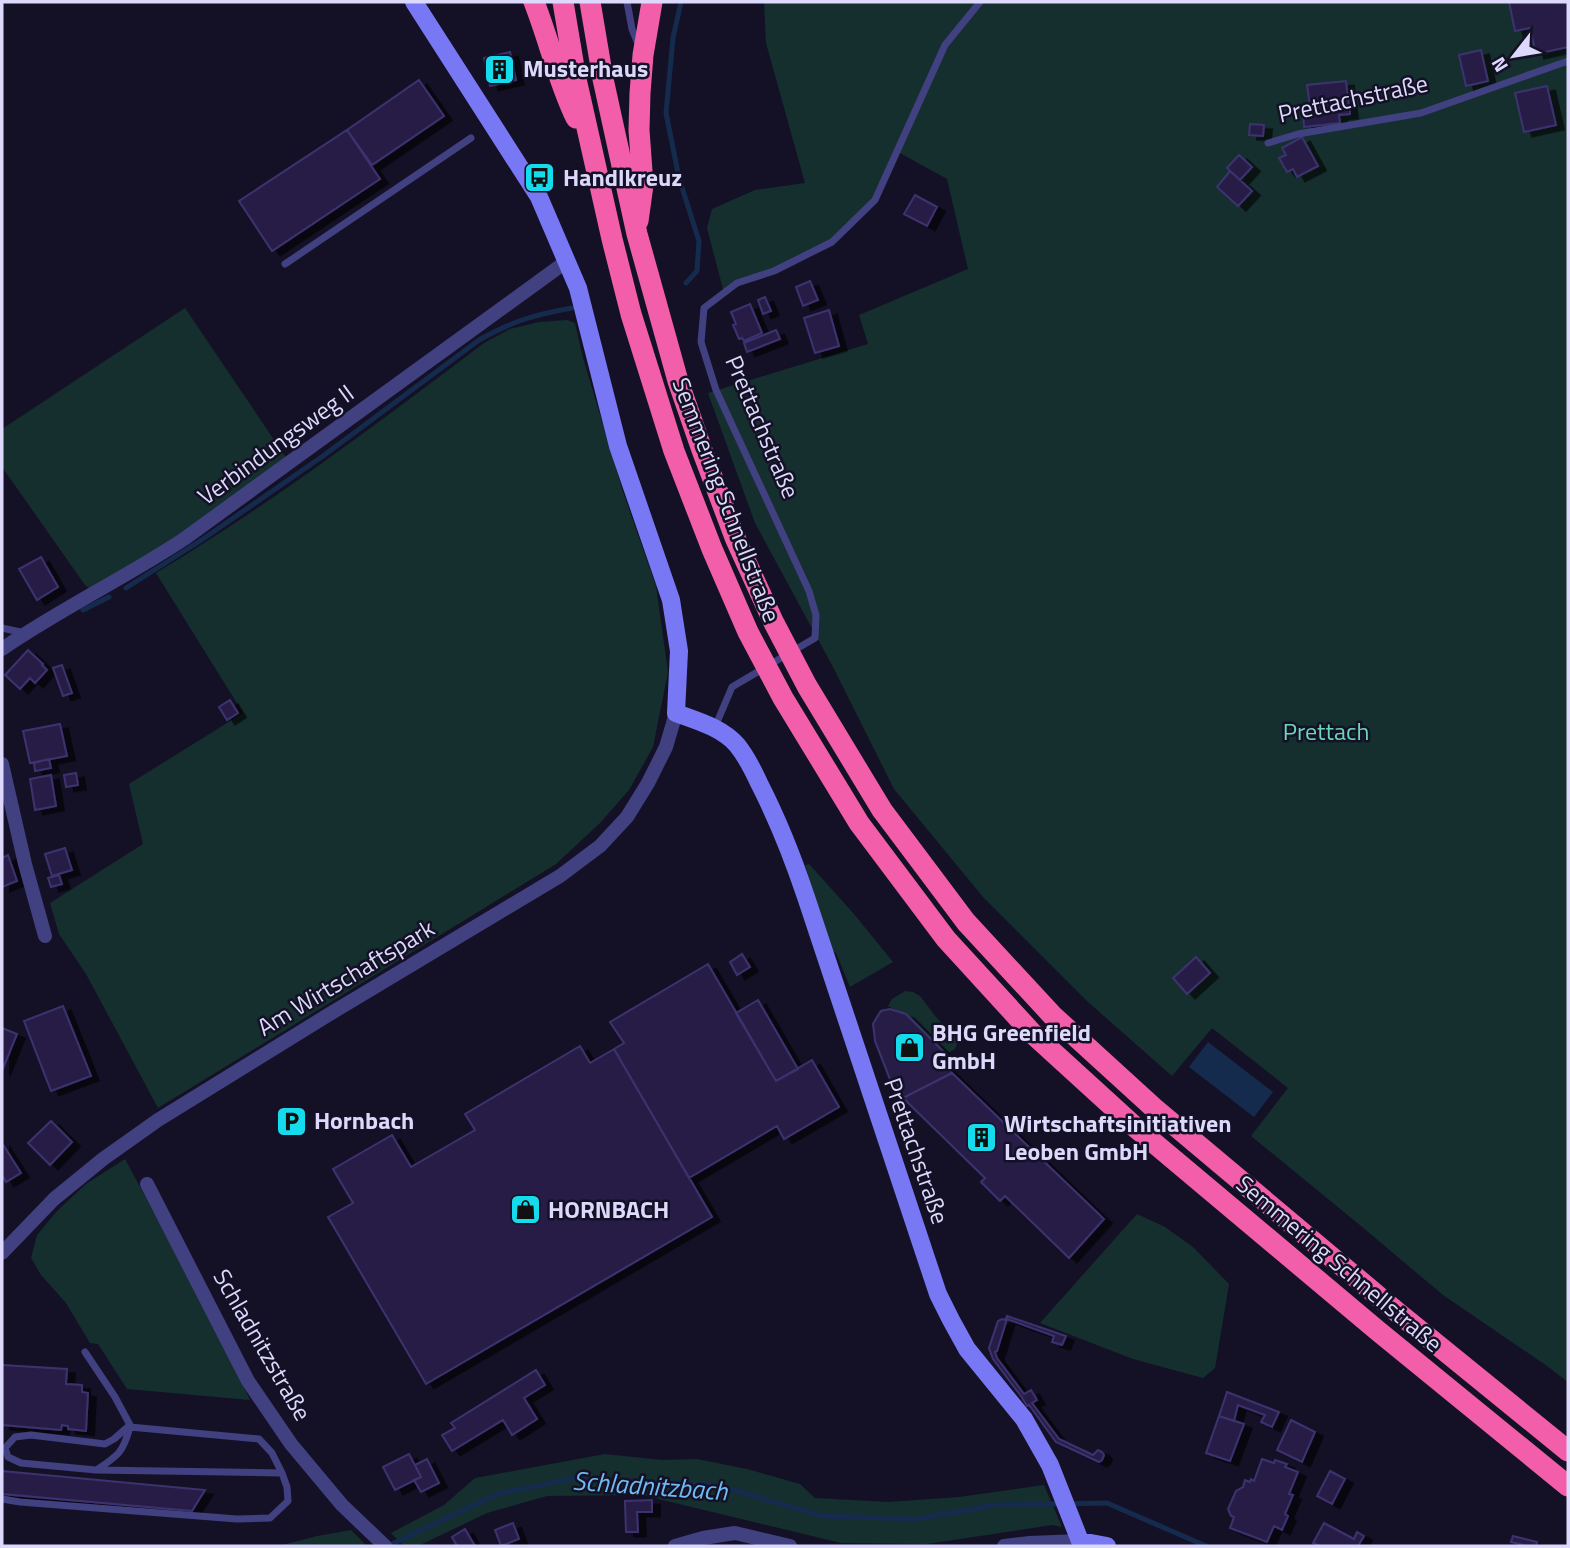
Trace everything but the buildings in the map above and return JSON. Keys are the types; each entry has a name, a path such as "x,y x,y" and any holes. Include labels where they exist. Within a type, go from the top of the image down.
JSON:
{"highway":[{"path":"534,2 564,92 592,153"},
{"name":"Semmering Schnellstraße","path":"563,2 592,153 631,314 674,451 748,632 783,698 866,834 946,939 1033,1034 1167,1154 1568,1486"},
{"name":"Semmering Schnellstraße","path":"590,2 603,79 637,234 678,381 702,450 736,540 773,621 807,686 882,810 966,922 1052,1015 1164,1117 1396,1312 1568,1451"},
{"path":"637,234 643,185 639,130 643,55 652,2"}],"street":[{"path":"414,2 538,197 567,261 586,316 618,446 671,600 679,650 676,713"},
{"name":"Verbindungsweg II","path":"2,649 184,539 567,261"},
{"name":"Prettachstraße","path":"676,713 715,727 737,745 770,804 790,850 938,1294 967,1349 1024,1419 1050,1465 1077,1533"},
{"name":"Am Wirtschaftspark","path":"2,1253 54,1199 103,1159 158,1120 560,876 600,846 627,817 648,783 666,747 676,713"},
{"path":"2,764 25,864 46,936"},
{"name":"Schladnitzstraße","path":"147,1184 248,1381 291,1444 342,1505 381,1543"},
{"path":"674,1546 735,1533 790,1546"},
{"path":"1004,1546 1077,1533 1107,1546"}],"lane":[{"path":"627,2 632,29 643,55"},
{"name":"Prettachstraße","path":"715,727 732,687 814,638 816,615 809,591 716,390 701,342 704,308 737,283 775,271 832,242 876,200 945,45 980,2"},
{"name":"Prettachstraße","path":"1268,143 1298,134 1421,113 1568,61"},
{"path":"285,264 471,138"},
{"path":"2,628 26,633"},
{"path":"85,1352 115,1397 130,1426 125,1445 114,1458 96,1470"},
{"path":"2,1499 237,1519 270,1518 288,1501 282,1473 272,1453 259,1439 130,1426 105,1444 31,1435 15,1437 5,1448 8,1457 21,1462 96,1470 282,1473"}],"green space":[{"name":"Prettach","path":"764,2 1568,2 1568,1382 1443,1295 1251,1136 1288,1088 1212,1028 1172,1076 1088,1002 983,897 894,789 833,667 755,523 708,393 868,344 859,315 968,269 947,179 898,152 875,200 832,242 774,271 737,283 724,293 707,228 712,209 755,190 805,183 766,43"},
{"path":"185,308 287,459 189,531 90,589 2,467 2,429"},
{"path":"567,320 575,323 623,492 656,586 668,672 653,747 629,790 600,823 556,864 158,1108 86,974 59,934 50,903 143,844 129,784 243,713 156,573 282,491 484,343 510,329 539,322"},
{"path":"809,864 893,962 850,987 836,953 832,950 805,865"},
{"path":"905,991 920,996 956,1038 955,1049 946,1054 906,1015 888,1006 892,999"},
{"path":"125,1159 210,1317 250,1400 127,1389 98,1344 90,1343 66,1303 41,1275 31,1258 37,1235 57,1211 86,1184"},
{"path":"1137,1214 1165,1227 1193,1247 1229,1284 1215,1368 1203,1378 1133,1359 1040,1323"},
{"path":"605,1454 662,1460 697,1459 747,1469 800,1484 815,1498 888,1502 959,1497 1044,1485 1062,1527 1052,1525 927,1544 841,1543 642,1495 547,1496 487,1513 418,1546 404,1546 391,1533 444,1505 475,1478"},
{"path":"351,1530 367,1546 278,1546 317,1536"}],"water":[{"path":"1208,1042 1273,1092 1254,1117 1189,1067"}],"waterway":[{"path":"681,2 673,38 666,113 679,178 699,241 697,271 686,283"},
{"path":"126,588 203,539 323,456 479,340 524,320 572,308"},
{"path":"83,610 109,597"},
{"name":"Schladnitzbach","path":"388,1546 497,1494 574,1478 717,1485 822,1516 915,1519 996,1505 1107,1503 1206,1546"}],"place":[{"name":"Musterhaus","path":"500,69"},
{"name":"Handlkreuz","path":"540,178"},
{"name":"BHG Greenfield GmbH","path":"909,1047"},
{"name":"Hornbach","path":"291,1121"},
{"name":"Wirtschaftsinitiativen Leoben GmbH","path":"981,1138"},
{"name":"HORNBACH","path":"525,1210"}]}
